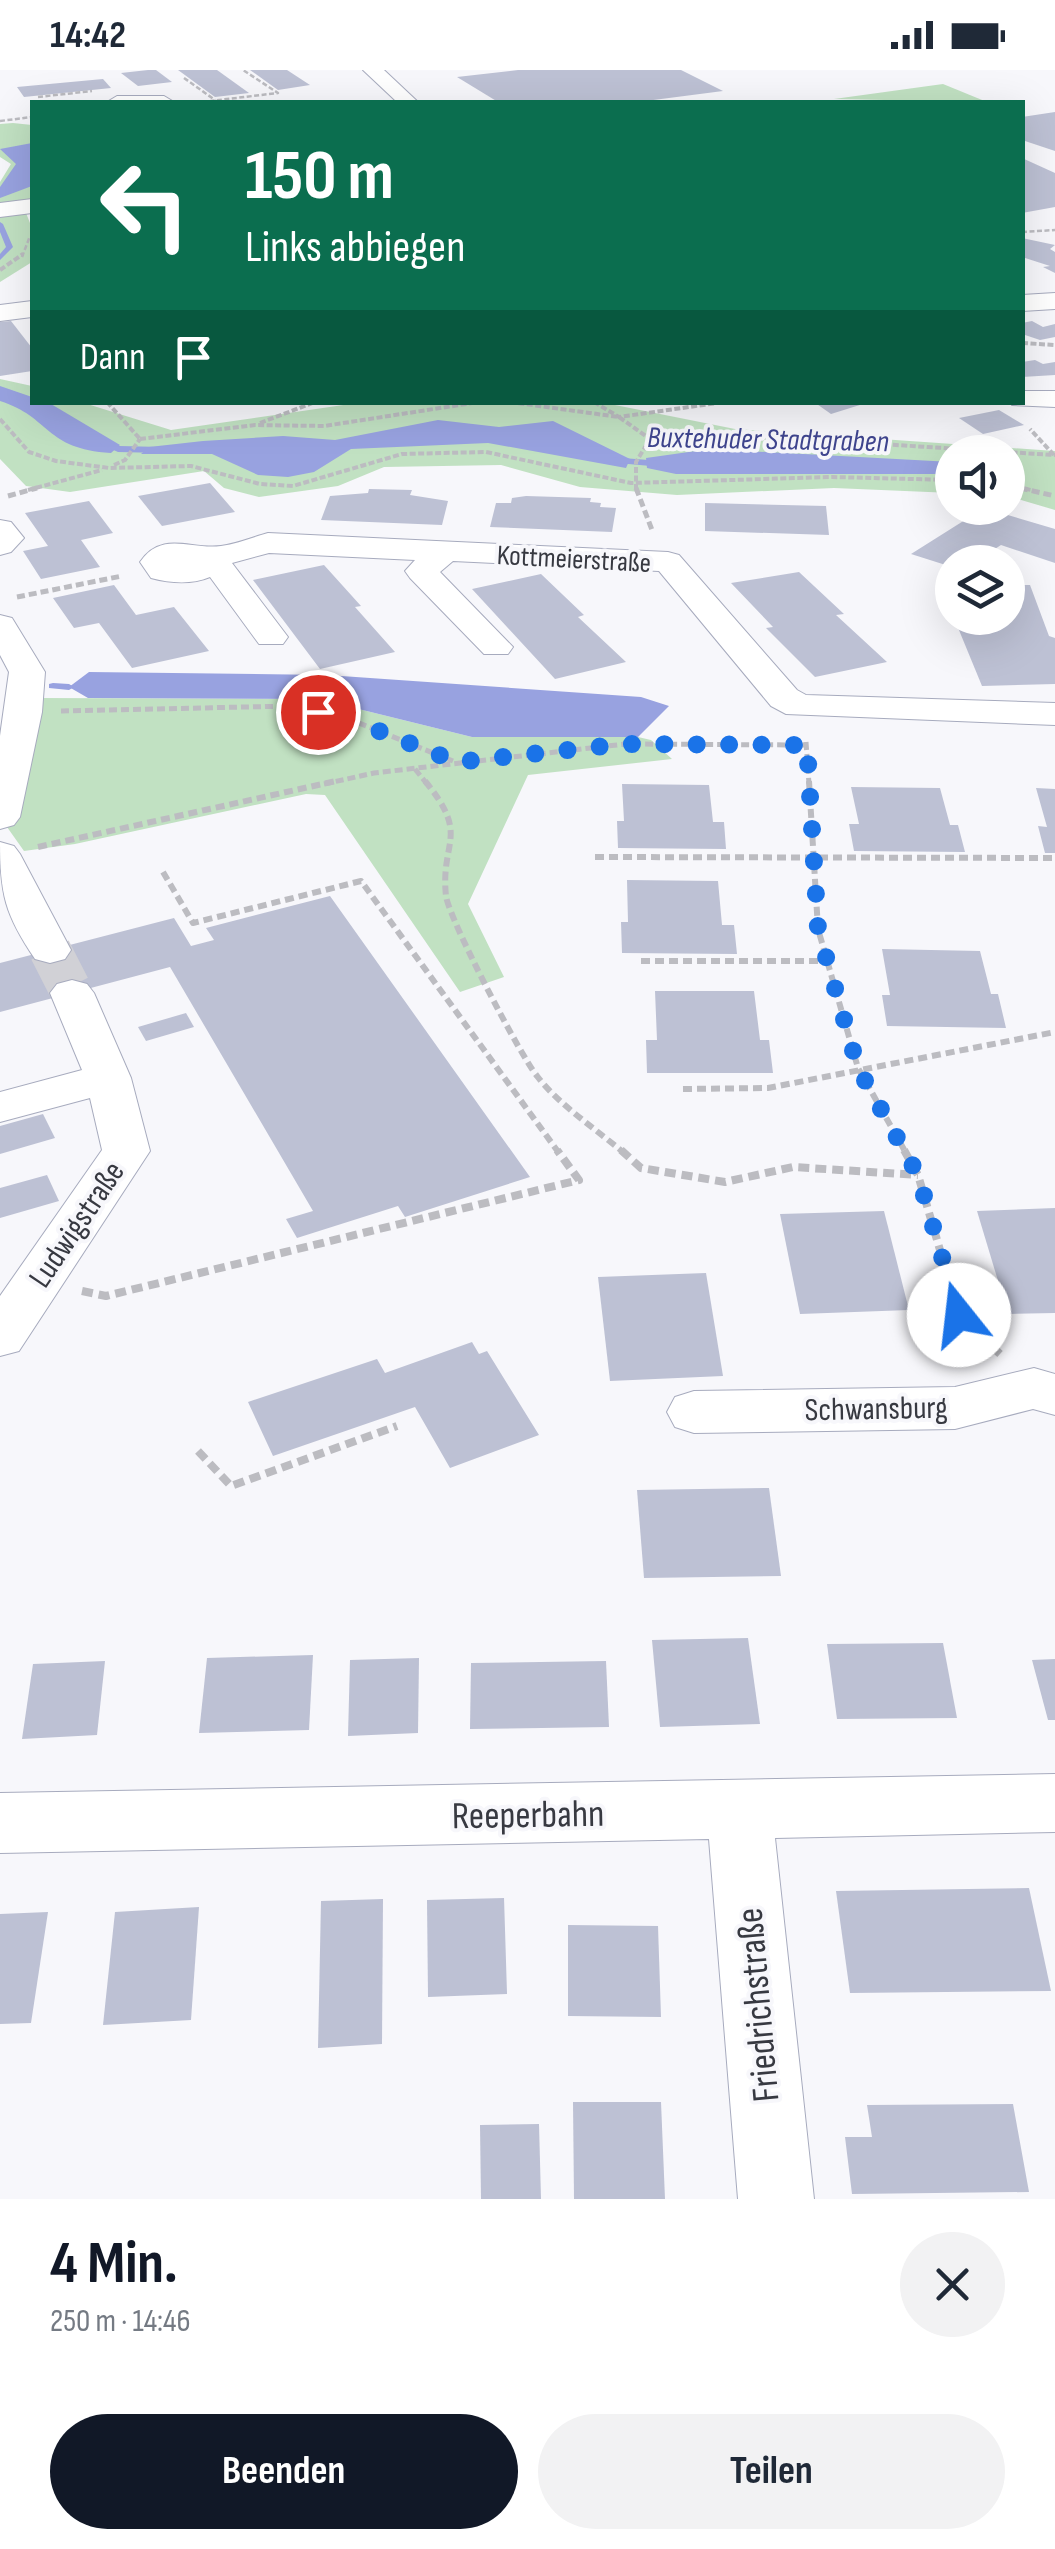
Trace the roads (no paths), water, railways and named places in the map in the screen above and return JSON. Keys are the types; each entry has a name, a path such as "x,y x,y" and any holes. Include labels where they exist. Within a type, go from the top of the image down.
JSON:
{"street":[{"path":"372,70 406,100"},
{"path":"112,96 147,100"},
{"path":"0,210 30,206"},
{"path":"1025,303 1055,301"},
{"path":"1025,399 1055,399"},
{"path":"0,529 8,538 0,545"},
{"name":"Kottmeierstraße","path":"157,566 159,557 174,550 196,550 209,561 268,543 668,562 784,698 800,706 1055,714"},
{"path":"445,552 420,571 496,648"},
{"path":"209,561 221,570 271,637"},
{"path":"0,625 27,672 24,712 0,816"},
{"path":"1,855 50,950"},
{"name":"Ludwigstraße","path":"0,1337 126,1151 108,1078 72,993"},
{"path":"0,1107 108,1078"},
{"name":"Schwansburg","path":"694,1412 955,1408 1045,1392"},
{"name":"Reeperbahn","path":"0,1822 739,1811 1055,1802"},
{"name":"Friedrichstraße","path":"739,1811 776,2199"}],"water":[{"path":"30,143 30,187 0,198 0,187 16,164 0,149"},
{"path":"0,386 30,396 30,405 53,405 120,445 111,453 73,445 0,401"},
{"path":"438,420 499,427 553,421 630,459 626,468 488,443 351,449 314,472 288,477 258,475 212,454 141,454 149,447 203,441 283,436 335,440"},
{"path":"710,449 935,461 935,474 676,474 647,468 646,458"},
{"path":"89,672 327,675 641,697 669,706 638,737 472,737 318,699 88,698 69,687"}],"waterway":[{"path":"0,224 10,247 0,258"},
{"name":"Buxtehuder Stadtgraben","path":"101,441 118,449 162,450"},
{"name":"Buxtehuder Stadtgraben","path":"609,460 662,464"},
{"path":"53,686 69,687"}],"tunnel":[{"path":"50,950 72,993"}]}
